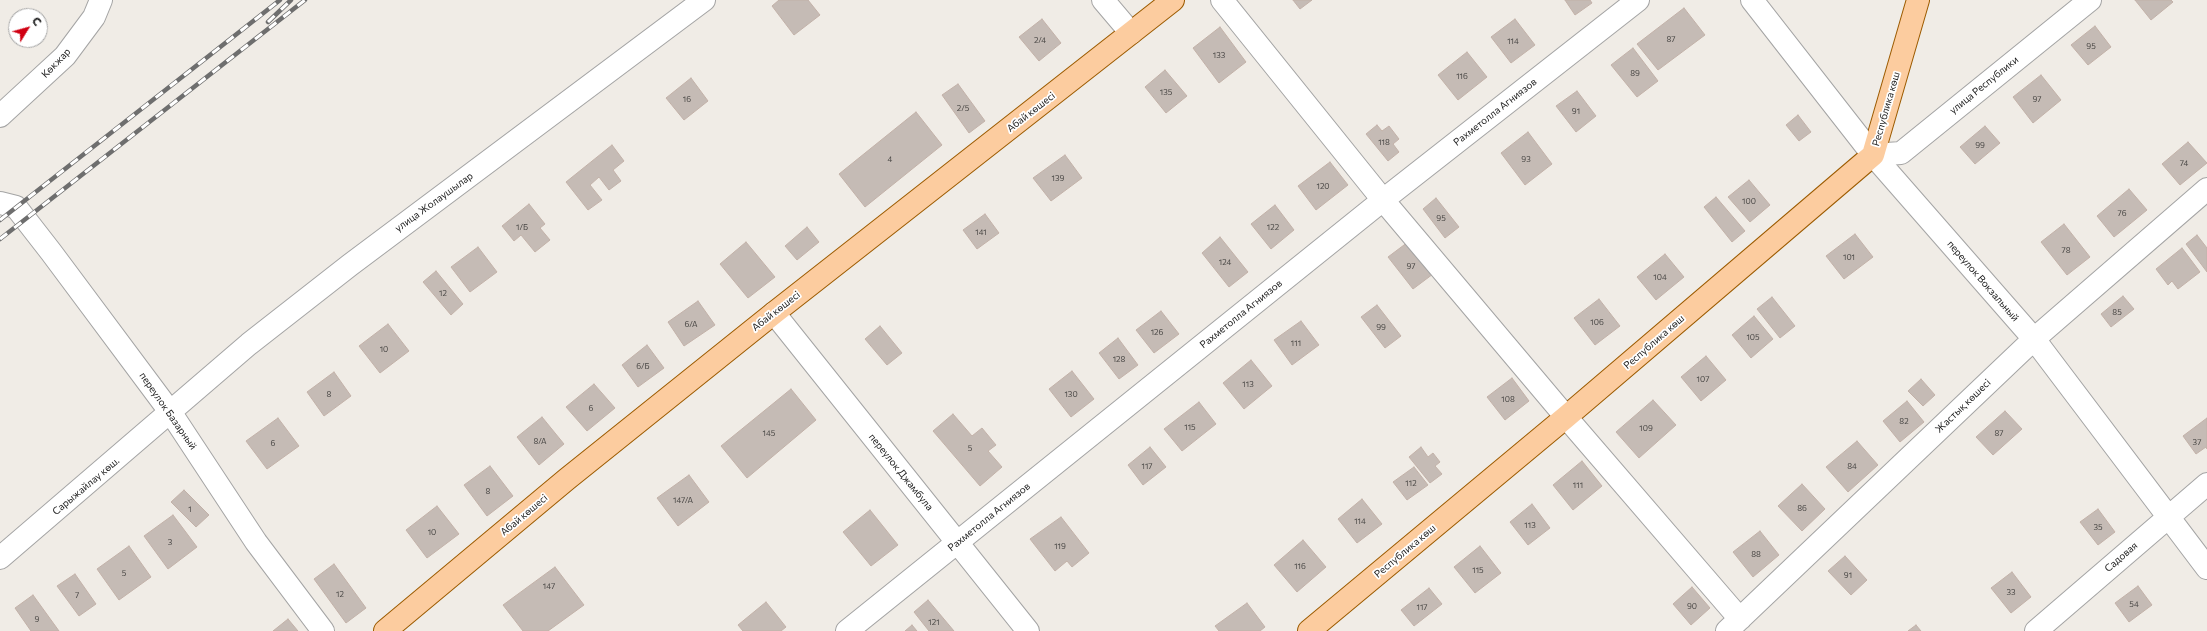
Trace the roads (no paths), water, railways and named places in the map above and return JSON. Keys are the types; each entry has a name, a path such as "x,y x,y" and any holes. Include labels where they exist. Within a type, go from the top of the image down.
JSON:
{"main road":[{"name":"Абай көшесі","path":"385,631 573,474 774,313 1173,0"},
{"name":"Республика көш","path":"1309,631 1566,417 1872,155 1918,0"}],"street":[{"name":"Көкжар","path":"0,116 65,56 94,17 101,0"},
{"name":"улица Жолаушылар","path":"171,413 249,344 350,265 704,0"},
{"path":"1103,0 1131,33"},
{"path":"1222,0 1383,200 1566,417 1733,625"},
{"name":"Рахметолла Агниязов","path":"847,631 1383,200 1638,0"},
{"name":"переулок Вокзальный","path":"1752,0 1872,155 2034,339 2207,568"},
{"name":"улица Республики","path":"1872,155 1902,152 2090,0"},
{"name":"Жастық көшесі","path":"1733,625 2034,339 2207,189"},
{"name":"переулок Базарный","path":"0,203 16,207 171,413 256,542 323,631"},
{"name":"переулок Джамбула","path":"774,313 1028,631"},
{"name":"Сарыжайлау көш.","path":"0,558 171,413"},
{"name":"Садовая","path":"2036,631 2207,484"}],"railway":[{"path":"0,220 280,0"},
{"path":"268,22 291,0"},
{"path":"0,239 305,0"}]}
